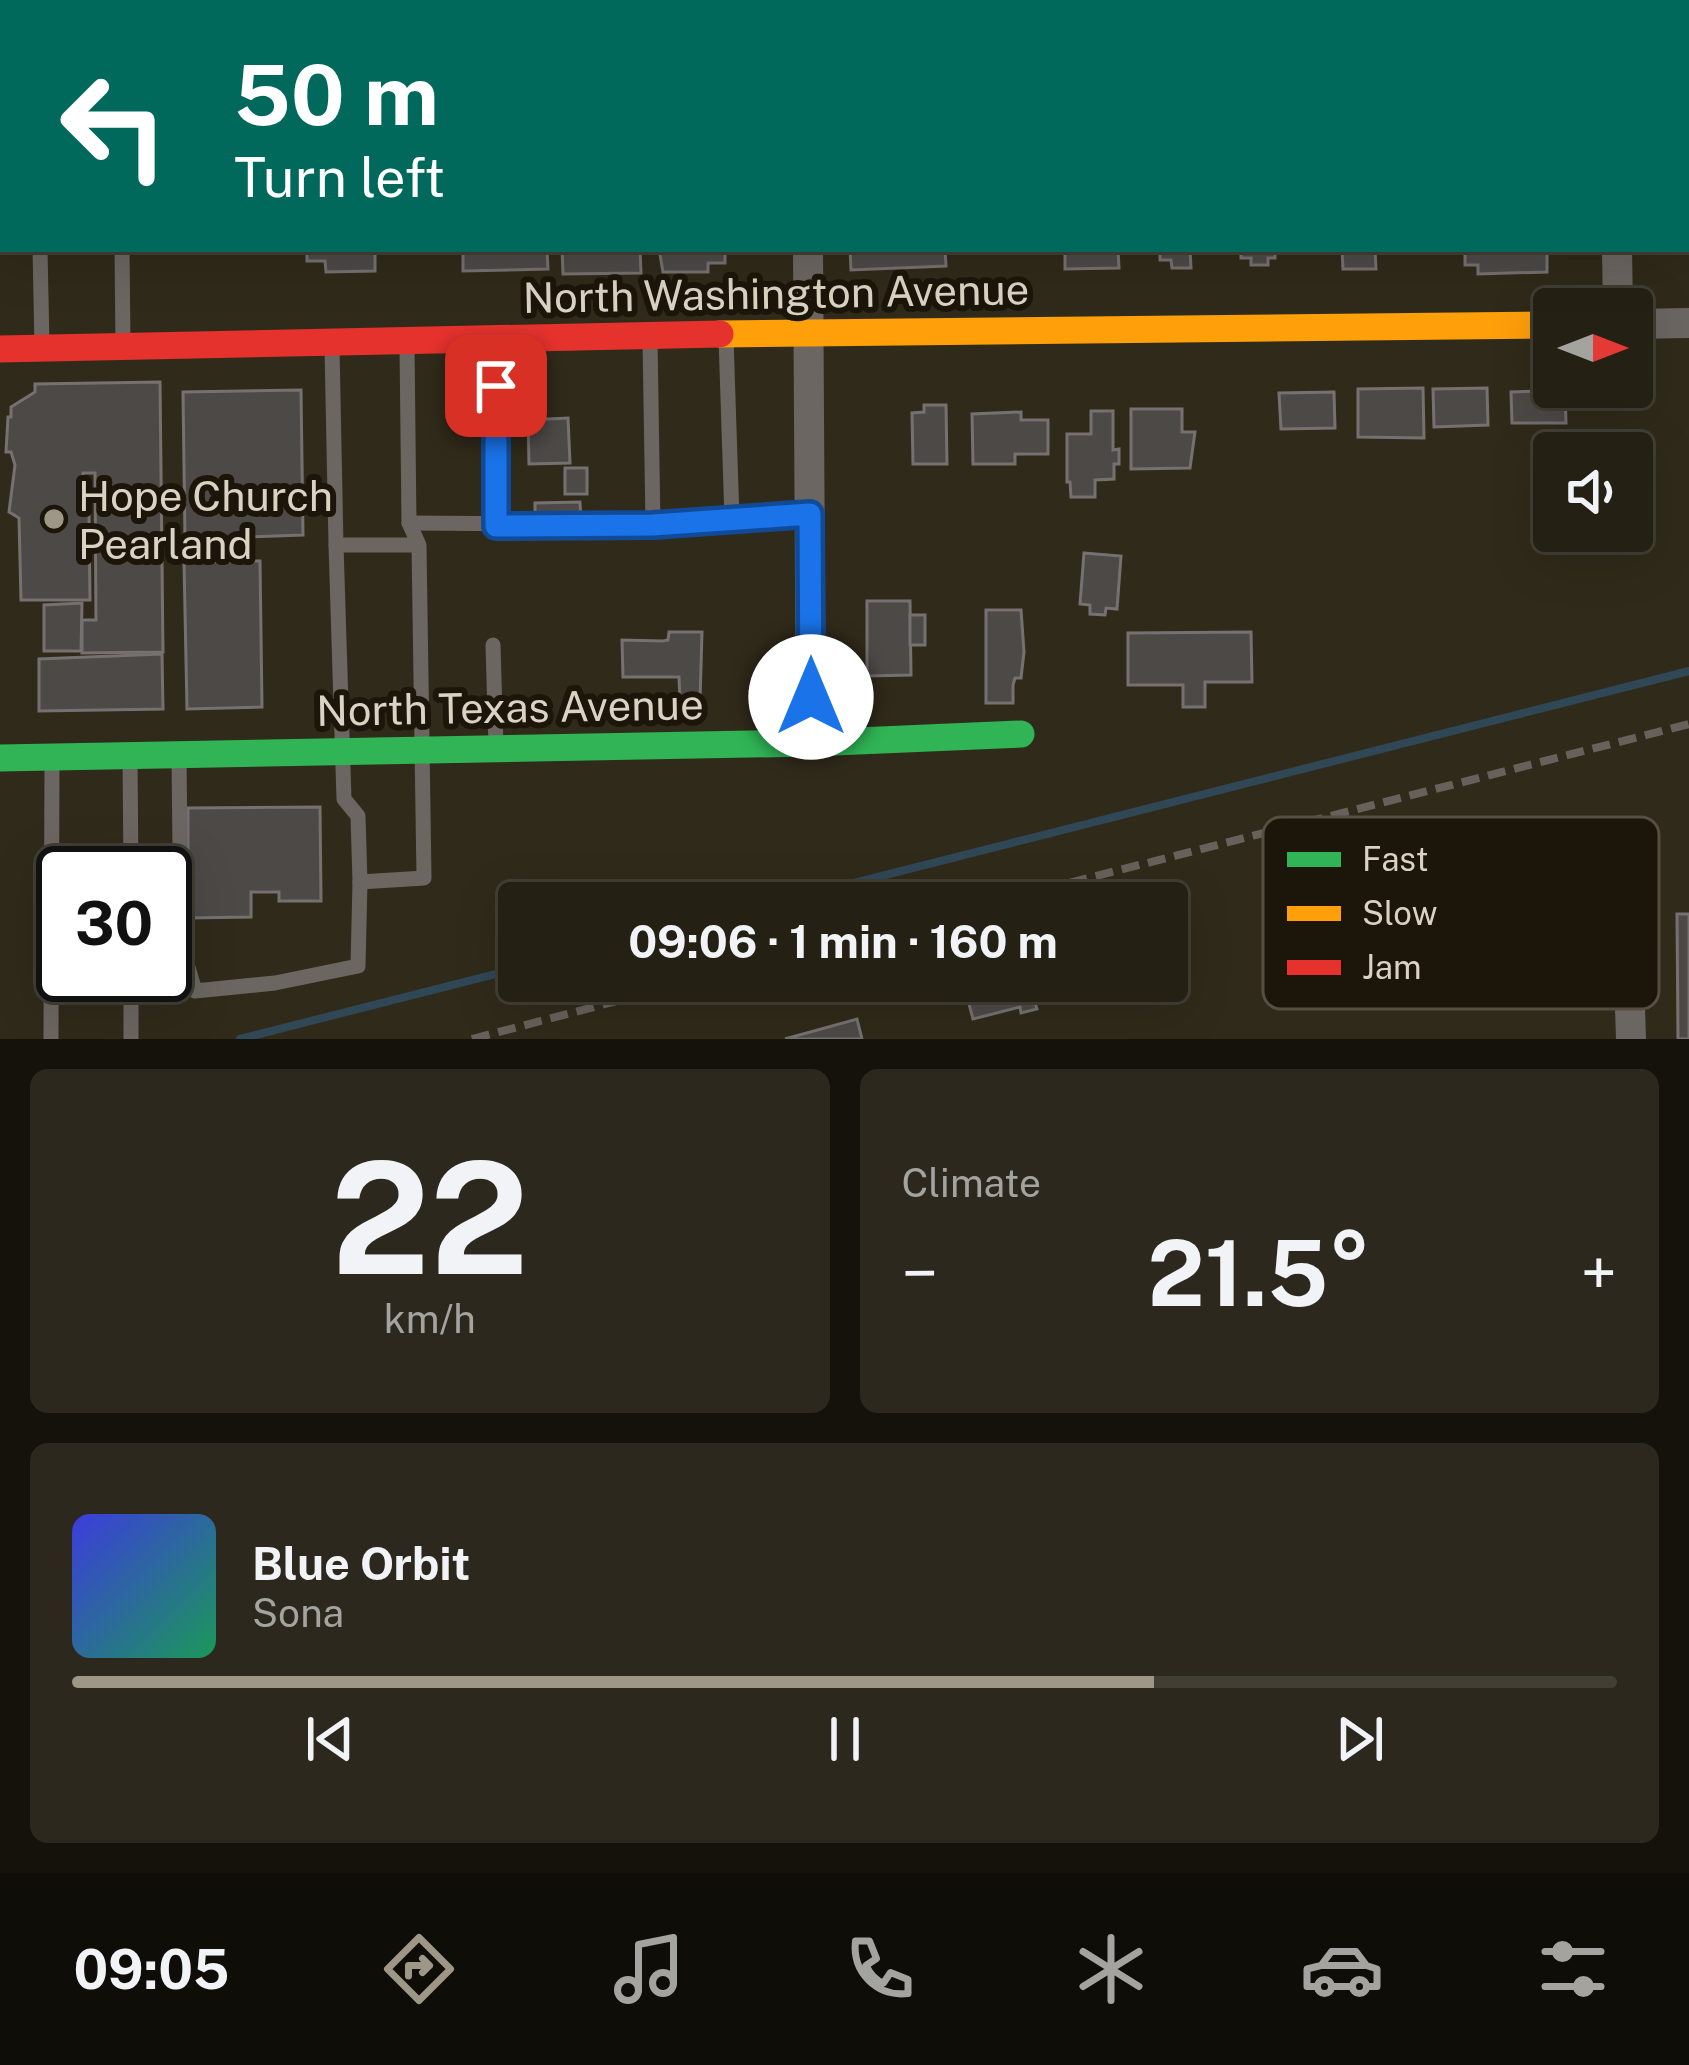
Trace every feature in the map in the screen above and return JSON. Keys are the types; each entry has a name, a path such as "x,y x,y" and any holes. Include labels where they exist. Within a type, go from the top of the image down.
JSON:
{"street":[{"path":"808,252 811,743"},
{"path":"1617,252 1618,288"},
{"path":"1653,324 1689,323"},
{"name":"North Washington Avenue","path":"0,349 810,332 1533,325"},
{"name":"North Texas Avenue","path":"0,758 811,743 1021,734"},
{"path":"1630,1009 1631,1039"}],"lane":[{"path":"40,252 42,349"},
{"path":"122,252 123,347"},
{"path":"726,335 732,519"},
{"path":"650,336 653,525"},
{"path":"496,339 496,526"},
{"path":"360,882 424,878 418,544 409,523 407,343"},
{"path":"179,755 181,944 195,991 275,983 358,966 358,816 344,799 341,752 332,345"},
{"path":"409,523 653,525 810,514"},
{"path":"336,545 418,544"},
{"path":"494,645 496,749"},
{"path":"130,756 131,846"},
{"path":"51,1039 52,757"},
{"path":"131,1002 131,1039"}],"building":[{"path":"307,252 375,252 375,271 326,272 325,261 307,261"},
{"path":"463,252 547,252 548,269 463,271"},
{"path":"562,252 640,252 641,273 563,274"},
{"path":"660,252 725,252 725,263 708,263 708,272 663,272"},
{"path":"850,252 945,252 946,266 851,270"},
{"path":"1065,252 1118,252 1119,268 1065,269"},
{"path":"1160,252 1190,252 1191,268 1172,268 1171,260 1160,260"},
{"path":"1241,252 1275,252 1268,265 1251,265 1251,258 1241,258"},
{"path":"1342,252 1375,252 1376,269 1343,269"},
{"path":"1465,252 1547,252 1547,272 1478,274 1478,265 1465,265"},
{"name":"Hope Church Pearland","path":"160,382 163,652 82,653 82,620 96,620 95,473 83,473 83,513 89,513 90,600 21,600 19,518 9,512 15,465 11,452 6,452 8,417 11,407 35,392 35,384"},
{"path":"1423,388 1424,438 1358,437 1358,389"},
{"path":"1487,388 1488,425 1434,427 1433,389"},
{"path":"301,390 303,535 185,539 183,392"},
{"path":"1533,391 1533,408 1566,408 1566,423 1512,423 1511,392"},
{"path":"1334,392 1335,428 1281,429 1279,393"},
{"path":"924,405 946,405 947,464 913,464 912,413 924,412"},
{"path":"1131,409 1182,409 1182,432 1195,432 1190,468 1131,469"},
{"path":"1091,411 1113,411 1113,450 1119,449 1119,464 1114,464 1114,479 1095,480 1095,497 1071,497 1067,434 1091,434"},
{"path":"1021,412 1021,420 1048,420 1048,454 1015,454 1015,464 973,464 972,414"},
{"path":"568,418 570,463 529,464 528,420"},
{"path":"565,468 587,468 587,494 565,494"},
{"path":"580,502 581,522 535,523 535,503"},
{"path":"1084,553 1121,556 1117,609 1106,608 1105,615 1090,614 1090,605 1080,604"},
{"path":"260,561 262,707 187,709 184,562"},
{"path":"867,601 910,601 911,675 867,676"},
{"path":"82,603 81,651 44,651 44,605"},
{"path":"986,610 1021,610 1024,652 1021,678 1015,678 1013,685 1013,703 986,703"},
{"path":"910,615 925,615 925,645 910,645"},
{"path":"669,632 702,632 700,701 680,701 679,677 623,677 622,640 663,641 668,640"},
{"path":"1251,632 1252,682 1205,682 1205,707 1183,707 1183,685 1128,685 1128,633"},
{"path":"162,654 163,709 39,711 39,659"},
{"path":"320,807 321,901 279,901 279,892 251,892 251,917 192,918 188,808"},
{"path":"1677,914 1689,914 1689,1039 1678,1039"},
{"path":"968,1002 1039,1002 1035,1003 1037,1009 1021,1013 1020,1007 973,1019"},
{"path":"857,1019 862,1039 785,1039"}],"waterway":[{"path":"858,882 1689,671"},
{"path":"240,1039 498,973"}],"railway":[{"path":"1326,817 1689,724"},
{"path":"1073,882 1263,833"},
{"path":"472,1039 613,1002"}],"traffic: fast":[{"path":"0,758 811,743 1021,734"}],"traffic: slow":[{"path":"720,334 1533,325"}],"traffic: jam":[{"path":"0,349 720,334"}],"place":[{"name":"Hope Church Pearland","path":"54,519"}],"route":[{"path":"496,386 496,526 653,525 810,514 811,697"}]}
